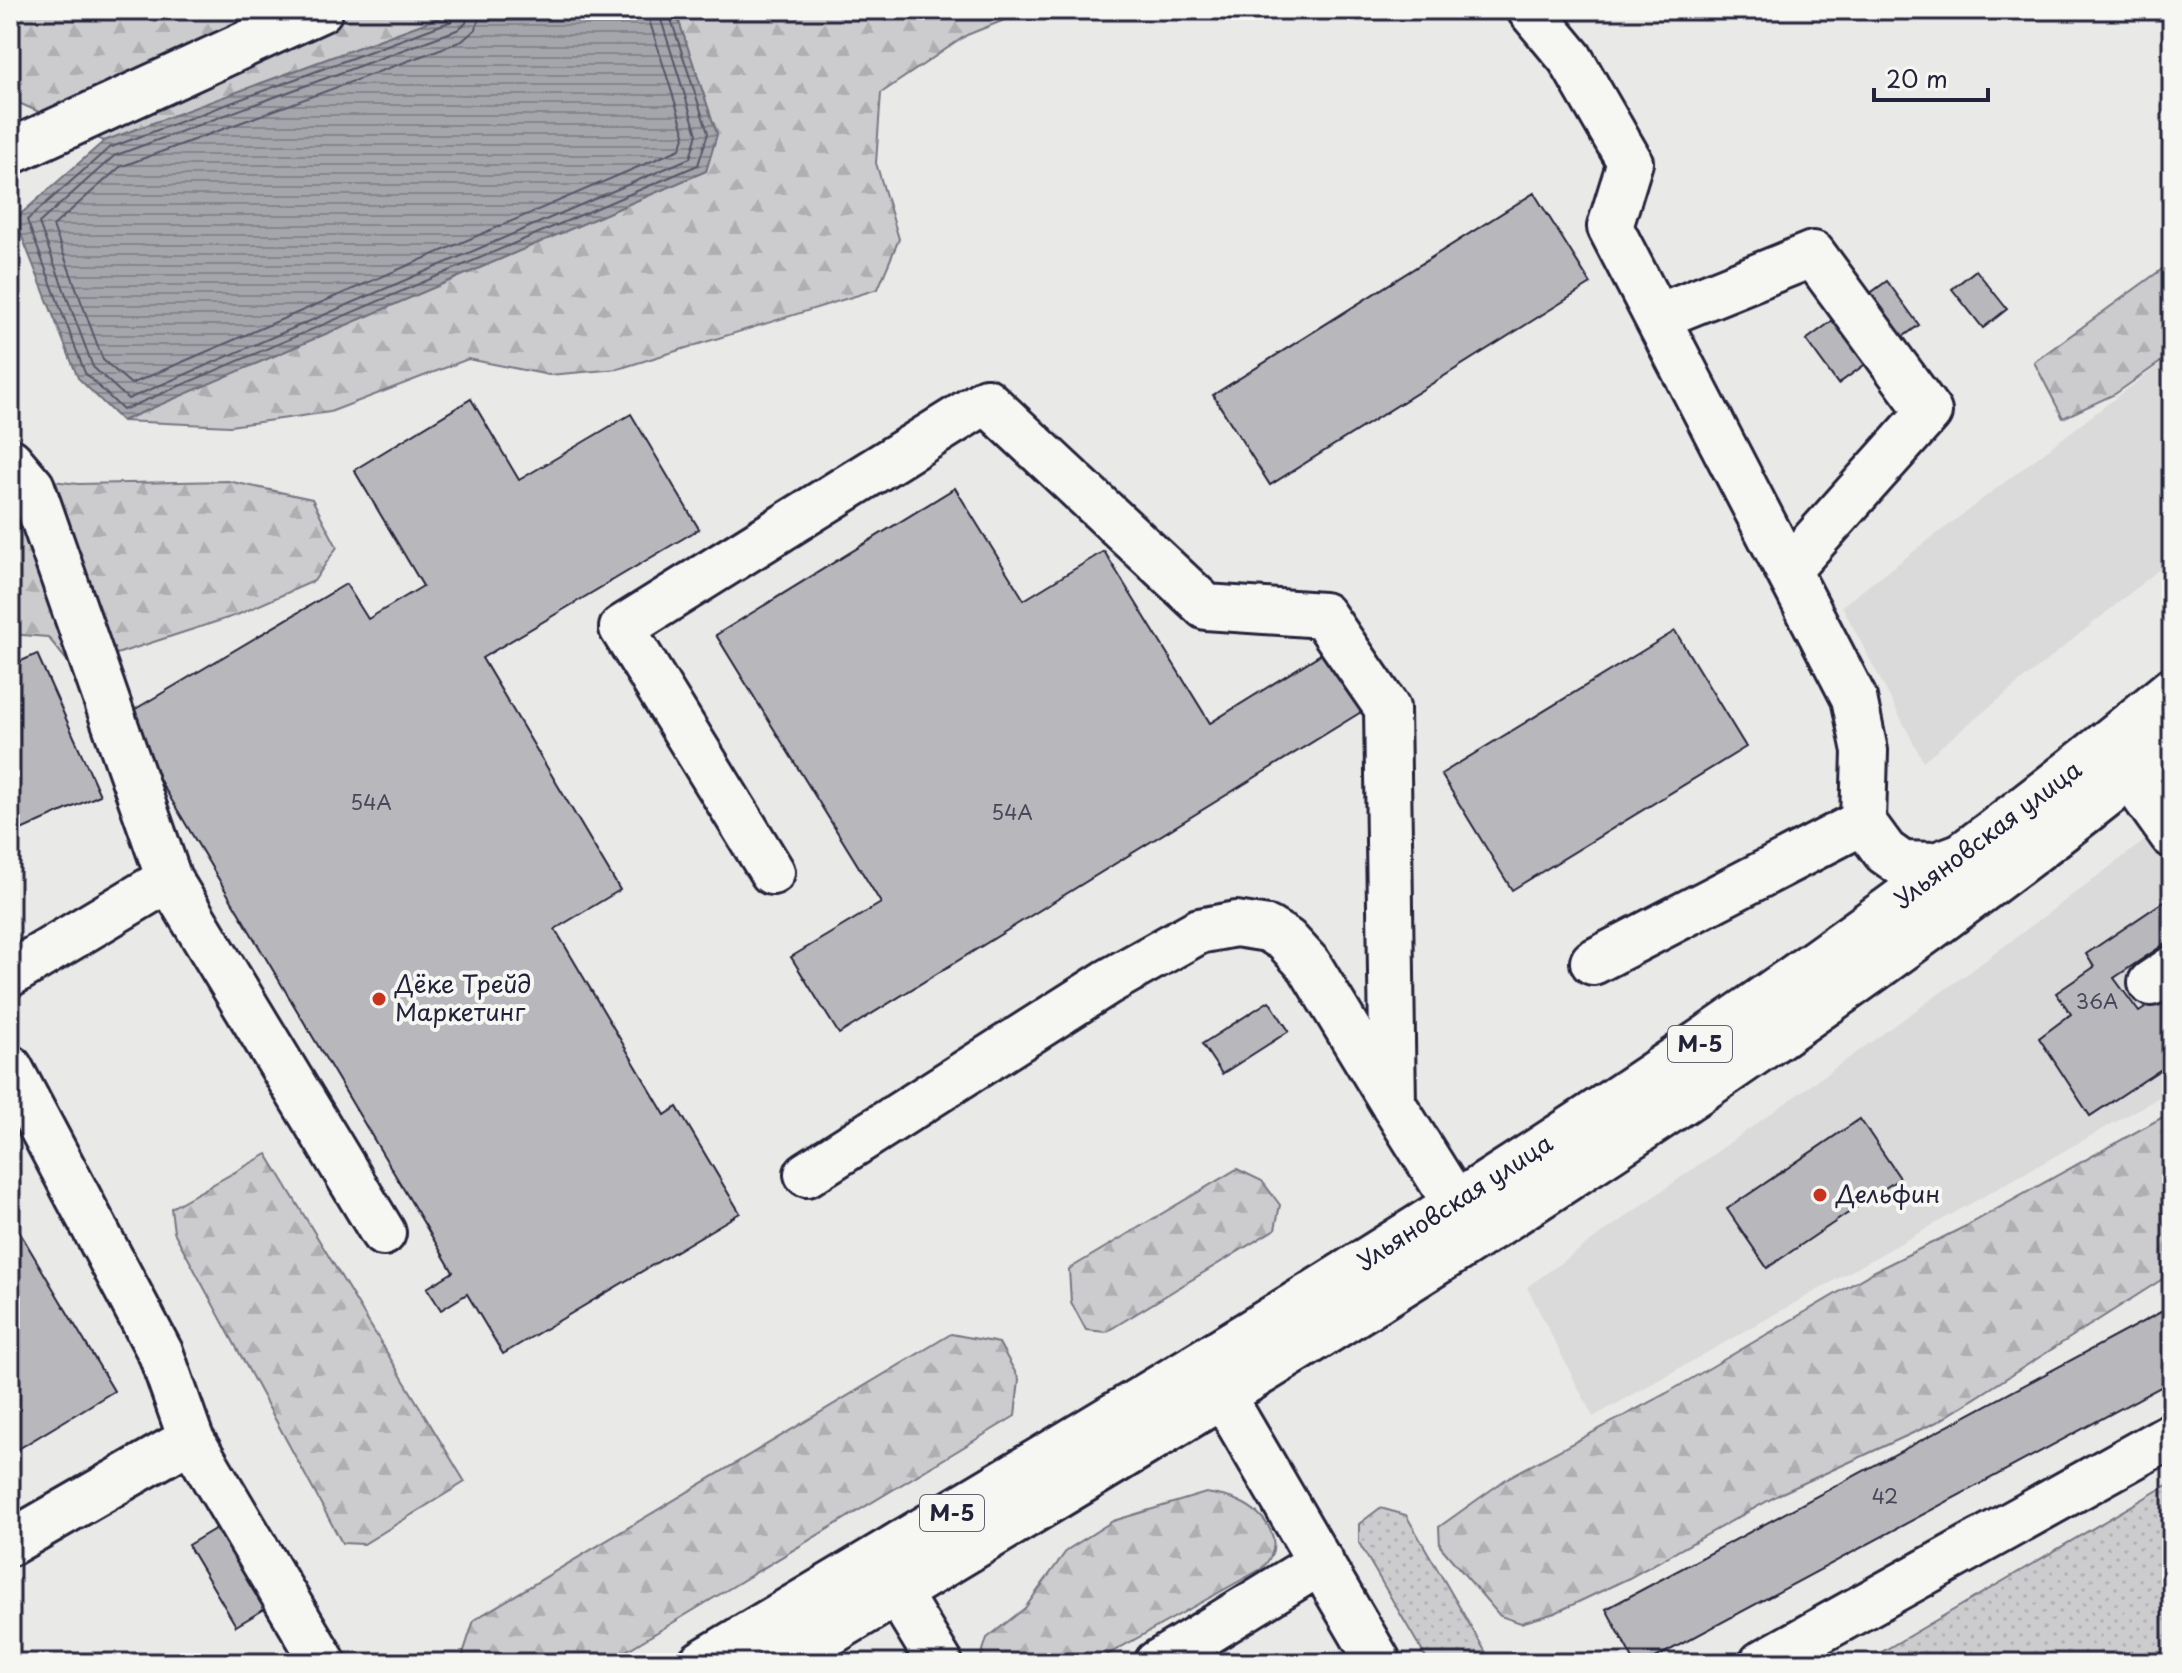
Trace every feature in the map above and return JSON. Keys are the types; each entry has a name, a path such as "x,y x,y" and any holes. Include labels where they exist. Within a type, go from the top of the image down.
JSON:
{"main road":[{"path":"10,152 320,10"},
{"path":"1530,10 1570,58 1630,162 1610,227 1854,698 1865,751 1874,837 1893,881 1888,900 1875,921"},
{"path":"1657,317 1813,254 1929,412 1788,570"},
{"path":"772,872 622,628 986,401 1206,607 1323,615 1387,708 1393,1104"},
{"path":"10,461 32,487 169,879 383,1233"},
{"name":"Ульяновская улица","path":"780,1663 897,1592 1213,1379 1455,1203 1746,1013 1963,855 2172,690"},
{"name":"Ульяновская улица","path":"701,1663 1563,1182 1868,975 2172,742"},
{"path":"2130,776 2172,835"},
{"path":"1874,837 1902,864 1913,867 1936,865 1963,855"},
{"path":"1593,962 1874,837"},
{"path":"10,974 169,879"},
{"path":"807,1174 1108,982 1199,931 1236,924 1268,929 1286,940 1309,965 1455,1203"},
{"path":"10,1068 161,1354 191,1439 324,1663"},
{"path":"1213,1379 1379,1663"},
{"path":"1762,1663 2172,1435"},
{"path":"10,1543 191,1439"},
{"path":"1157,1663 1321,1562"},
{"path":"897,1592 940,1663"}],"shaded area":[{"path":"2172,355 2172,559 1923,761 1842,606"},
{"path":"2172,820 2172,1090 1593,1417 1527,1287 1971,971"}],"green space":[{"path":"10,10 460,10 104,141 10,99"},
{"path":"675,10 1029,10 967,35 881,93 876,163 899,239 878,289 618,369 549,375 468,359 330,412 230,426 122,421 706,171 717,134"},
{"path":"2172,262 2172,354 2115,394 2063,418 2034,362"},
{"path":"10,476 78,484 228,481 312,499 337,547 314,581 237,615 73,668 48,637 10,634"},
{"path":"2172,1112 2172,1273 1939,1421 1782,1493 1629,1578 1555,1613 1521,1623 1500,1616 1440,1546 1439,1527 1509,1477 1667,1393 1875,1271 1966,1226"},
{"path":"267,1154 465,1482 364,1544 342,1543 174,1232 171,1208"},
{"path":"1237,1169 1262,1181 1280,1205 1275,1229 1106,1332 1086,1330 1071,1302 1069,1269"},
{"path":"951,1334 999,1343 1019,1379 1015,1416 606,1663 466,1663 463,1654 474,1620"},
{"path":"2172,1482 2172,1663 1863,1663"},
{"path":"1206,1493 1238,1501 1265,1522 1273,1540 1273,1550 1261,1569 1105,1656 1087,1658 1065,1654 1041,1663 979,1663 987,1638 1025,1608 1067,1550 1113,1521"},
{"path":"1380,1508 1406,1515 1492,1663 1429,1663 1359,1543 1359,1524"}],"water":[{"path":"460,10 675,10 717,134 706,171 122,421 78,378 15,219 104,141"}],"building":[{"path":"1534,193 1591,284 1270,485 1213,395"},
{"path":"1976,270 2007,309 1983,328 1952,289"},
{"path":"1887,281 1919,325 1838,384 1806,340"},
{"path":"471,399 519,480 631,414 699,529 482,658 620,890 555,929 665,1115 677,1107 740,1213 503,1354 467,1294 441,1310 427,1288 453,1272 122,717 346,584 368,619 423,586 354,470"},
{"path":"955,488 1024,600 1104,551 1210,723 1329,649 1366,709 839,1034 791,957 881,903 716,635"},
{"path":"1675,631 1746,747 1512,890 1441,774"},
{"path":"37,654 100,795 12,834 10,666"},
{"path":"2172,896 2172,939 2114,978 2139,1012 2172,990 2172,1062 2090,1116 2039,1038 2071,1014 2056,993 2094,967 2086,954"},
{"path":"1269,1001 1289,1031 1222,1074 1202,1044"},
{"path":"1860,1119 1900,1178 1767,1268 1727,1209"},
{"path":"10,1216 114,1391 10,1454"},
{"path":"2172,1306 2172,1381 1646,1663 1635,1663 1606,1609"},
{"path":"248,1509 297,1590 236,1626 188,1545"}],"place":[{"name":"Дёке Трейд Маркетинг","path":"379,999"},
{"name":"Дельфин","path":"1820,1195"}]}
